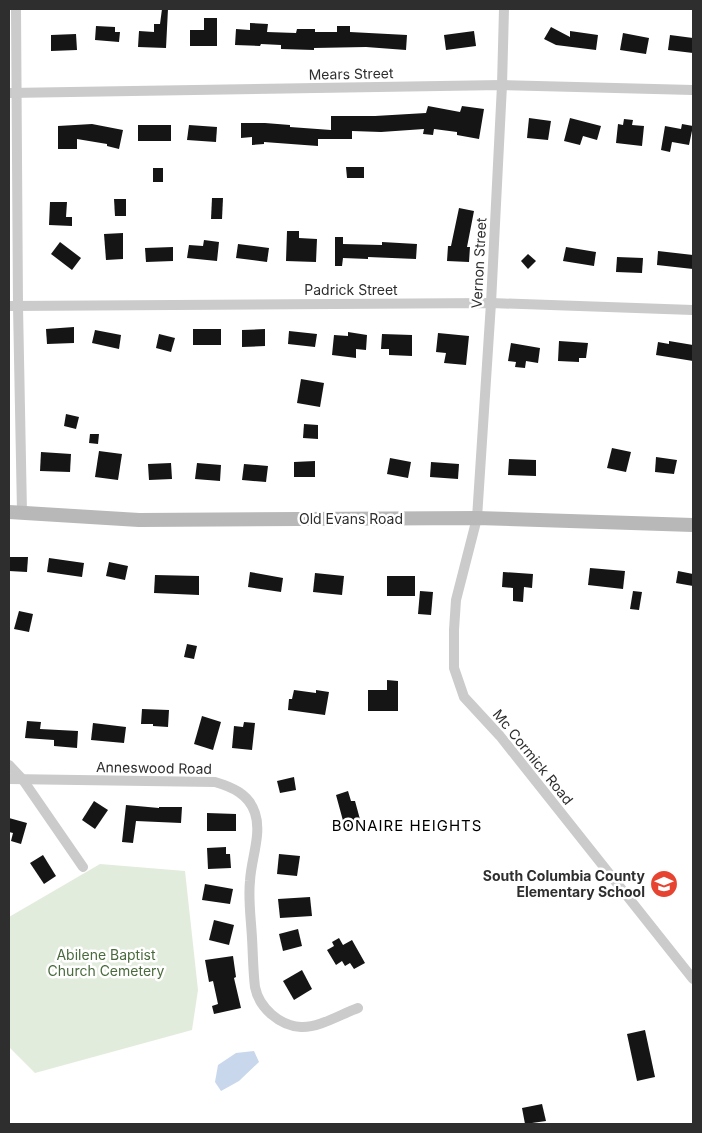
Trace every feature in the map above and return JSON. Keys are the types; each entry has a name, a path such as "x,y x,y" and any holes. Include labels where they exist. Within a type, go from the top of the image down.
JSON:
{"street":[{"path":"16,9 12,92 16,512"},
{"name":"Vernon Street","path":"476,518 491,303 504,9"},
{"name":"Mears Street","path":"12,92 502,85 693,90"},
{"name":"Padrick Street","path":"14,306 491,303 693,310"},
{"name":"Old Evans Road","path":"16,512 139,520 476,518 693,526"},
{"name":"Mc Cormick Road","path":"476,518 456,600 454,668 464,697 500,736 693,979"},
{"path":"9,766 23,780 83,868"},
{"name":"Anneswood Road","path":"9,779 215,782 233,788 246,797 255,812 257,830 250,882 250,904 256,988 263,1005 274,1017 288,1024 301,1027 318,1025 358,1008"}],"green space":[{"name":"Abilene Baptist Church Cemetery","path":"100,864 185,871 198,990 192,1030 35,1073 9,1047 9,917"}],"water":[{"path":"254,1051 259,1062 239,1081 221,1091 215,1082 218,1065 236,1053"}],"building":[{"path":"162,9 168,9 166,48 138,47 139,31 154,32 154,24 160,24"},
{"path":"204,18 217,18 217,46 190,46 190,30 204,30"},
{"path":"250,23 268,24 267,32 296,33 297,29 315,29 315,32 337,32 337,26 350,26 350,32 407,35 406,50 366,47 314,48 314,50 281,49 281,45 235,45 236,29 250,30"},
{"path":"96,26 115,27 115,32 120,32 119,42 95,40"},
{"path":"551,27 570,37 570,31 598,35 596,50 556,45 544,39"},
{"path":"474,31 476,46 446,50 444,35"},
{"path":"623,33 649,38 646,54 620,50"},
{"path":"76,34 77,50 51,51 51,35"},
{"path":"670,35 693,38 693,53 668,50"},
{"path":"428,106 460,112 462,106 484,109 479,139 457,135 457,132 434,129 433,135 423,134 424,129 381,132 352,131 352,139 318,139 318,146 264,142 264,144 252,145 252,137 241,138 241,123 265,123 331,130 331,116 426,113"},
{"path":"529,118 551,121 548,140 527,138"},
{"path":"570,118 601,126 597,140 583,136 580,145 564,141"},
{"path":"624,119 633,120 632,125 644,126 642,146 616,143 618,124 623,125"},
{"path":"92,124 123,130 119,149 107,146 107,144 77,139 77,149 58,149 58,126"},
{"path":"682,124 693,126 689,145 672,142 670,152 661,150 665,126 681,129"},
{"path":"138,125 171,125 171,141 138,141"},
{"path":"189,125 217,127 216,142 187,140"},
{"path":"346,167 364,167 364,178 347,178"},
{"path":"153,168 163,168 163,182 153,182"},
{"path":"212,198 223,198 222,219 211,219"},
{"path":"114,199 126,199 126,216 115,216"},
{"path":"50,202 67,202 66,217 72,217 72,226 49,225"},
{"path":"459,208 474,211 467,247 470,247 469,262 447,261 448,246 451,246"},
{"path":"287,231 299,231 299,238 317,239 316,262 286,261"},
{"path":"123,233 123,259 106,260 104,234"},
{"path":"335,237 343,237 343,244 382,245 382,242 417,244 416,259 343,258 342,266 335,266"},
{"path":"204,240 219,242 217,261 187,258 189,245 203,246"},
{"path":"60,242 81,258 72,270 51,254"},
{"path":"238,244 269,248 267,262 236,258"},
{"path":"173,247 173,261 146,262 145,248"},
{"path":"566,247 596,252 594,266 563,261"},
{"path":"658,251 693,255 693,269 657,265"},
{"path":"528,254 536,261 528,269 521,261"},
{"path":"617,257 643,258 642,273 616,272"},
{"path":"74,327 74,343 47,344 46,329"},
{"path":"193,329 221,329 221,345 193,345"},
{"path":"265,329 265,346 242,347 242,330"},
{"path":"95,330 121,335 119,349 92,343"},
{"path":"289,331 317,334 315,347 288,344"},
{"path":"348,332 367,335 366,350 356,349 356,358 332,355 334,335 348,336"},
{"path":"438,333 469,336 466,365 444,363 446,353 436,352"},
{"path":"159,334 175,338 171,352 156,348"},
{"path":"382,334 412,335 412,356 389,355 389,349 381,349"},
{"path":"559,341 588,343 586,358 579,358 579,362 558,361"},
{"path":"669,341 693,345 693,361 656,355 658,342 669,344"},
{"path":"511,343 540,348 538,363 526,361 525,368 515,367 516,362 508,361"},
{"path":"301,379 324,383 320,407 297,403"},
{"path":"66,414 79,417 76,429 64,426"},
{"path":"304,424 318,425 318,439 303,438"},
{"path":"90,434 99,434 98,444 89,443"},
{"path":"612,448 631,452 626,472 607,468"},
{"path":"99,451 122,454 118,480 95,477"},
{"path":"41,452 71,454 70,472 40,471"},
{"path":"656,457 677,460 674,474 655,472"},
{"path":"390,458 411,462 408,478 387,474"},
{"path":"509,459 536,460 536,476 508,475"},
{"path":"315,461 315,477 294,477 294,462"},
{"path":"431,462 459,464 458,479 430,477"},
{"path":"171,463 172,479 149,480 148,464"},
{"path":"197,463 221,465 220,481 195,479"},
{"path":"244,464 268,466 266,482 242,480"},
{"path":"9,557 28,557 27,572 9,571"},
{"path":"49,558 84,563 82,577 47,572"},
{"path":"109,562 128,566 125,580 106,576"},
{"path":"590,568 625,571 623,589 588,585"},
{"path":"678,571 693,574 693,586 676,583"},
{"path":"250,572 283,578 281,592 248,587"},
{"path":"503,572 533,574 532,588 524,587 523,602 513,601 513,588 502,587"},
{"path":"315,573 344,576 342,595 313,592"},
{"path":"155,575 199,576 199,595 154,593"},
{"path":"387,576 415,576 415,596 387,596"},
{"path":"420,591 433,592 431,615 418,614"},
{"path":"633,591 642,592 639,610 630,609"},
{"path":"19,611 33,614 29,632 14,629"},
{"path":"187,644 197,646 194,659 184,657"},
{"path":"387,680 398,681 398,711 368,711 368,690 387,690"},
{"path":"294,690 316,693 316,690 329,692 325,715 288,710 289,699 292,699"},
{"path":"142,709 169,710 168,727 141,724"},
{"path":"202,716 221,722 213,750 194,744"},
{"path":"27,721 41,722 40,729 78,731 77,748 54,746 54,740 25,738"},
{"path":"244,722 255,723 252,750 232,748 234,726 243,727"},
{"path":"93,723 126,727 124,743 91,740"},
{"path":"294,777 296,790 280,793 277,781"},
{"path":"348,791 351,801 355,801 361,823 345,828 336,795"},
{"path":"94,801 108,810 95,829 82,820"},
{"path":"126,805 159,808 182,807 181,823 136,821 133,843 122,842"},
{"path":"207,813 236,814 236,831 207,831"},
{"path":"9,818 27,823 21,844 11,841 13,833 9,832"},
{"path":"226,847 226,854 230,854 231,868 208,869 207,848"},
{"path":"279,854 300,856 297,876 277,874"},
{"path":"43,855 56,876 44,884 30,863"},
{"path":"205,884 233,889 230,904 202,900"},
{"path":"310,897 312,916 280,918 278,899"},
{"path":"214,920 234,925 229,945 209,940"},
{"path":"298,929 302,946 283,951 279,934"},
{"path":"339,938 343,945 352,940 365,963 354,969 350,963 345,966 342,961 336,965 327,950 334,946 332,942"},
{"path":"233,956 236,977 234,978 241,1008 214,1014 212,1006 218,1004 213,981 209,982 205,960"},
{"path":"302,970 312,989 294,1000 283,981"},
{"path":"645,1030 655,1077 637,1081 627,1034"},
{"path":"542,1104 546,1121 525,1124 522,1108"}],"place":[{"name":"South Columbia County Elementary School","path":"664,884"}],"district":[{"name":"BONAIRE HEIGHTS","path":"407,826"}]}
